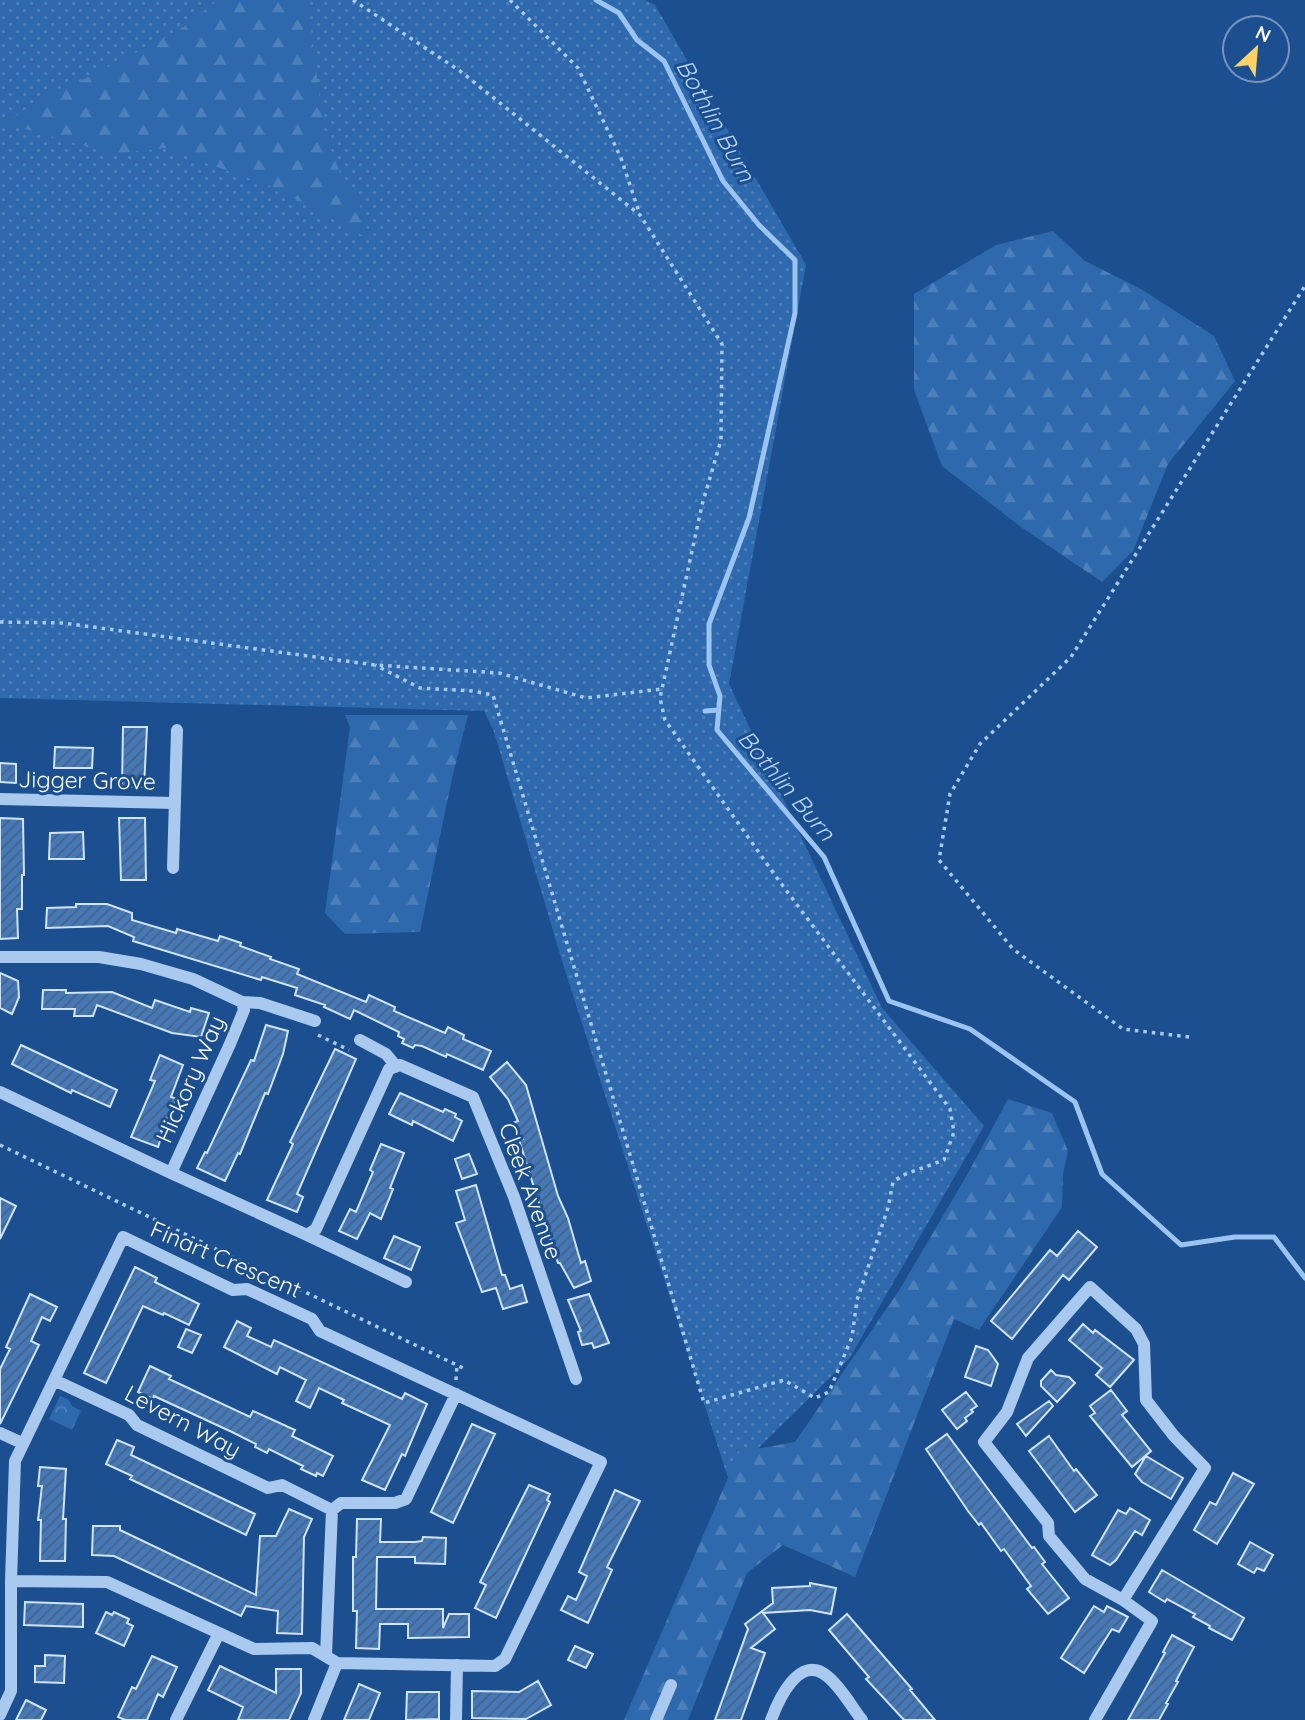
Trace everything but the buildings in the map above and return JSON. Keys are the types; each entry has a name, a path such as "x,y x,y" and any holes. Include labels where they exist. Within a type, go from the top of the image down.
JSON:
{"street":[{"name":"Jigger Grove","path":"173,868 177,730"},
{"name":"Jigger Grove","path":"0,799 173,803"},
{"name":"Hickory Way","path":"0,957 99,957 141,964 192,979 242,1002 260,1003 315,1021"},
{"name":"Hickory Way","path":"171,1173 230,1044 244,1010 242,1002"},
{"name":"Cleek Avenue","path":"360,1040 386,1054 396,1066 400,1065 473,1097 514,1197 576,1379"},
{"path":"307,1235 316,1229 389,1069 396,1066"},
{"path":"0,1092 406,1282"},
{"name":"Finart Crescent","path":"0,1715 11,1691 15,1461 123,1237 233,1290 247,1289 312,1319 320,1331 601,1462 505,1659 495,1666 337,1663"},
{"path":"1095,1720 1152,1621 1124,1600 1085,1579 1049,1536 1048,1523 984,1443 1007,1412 1028,1357 1090,1287 1136,1329 1144,1344 1146,1400 1174,1436 1205,1468 1124,1600"},
{"name":"Levern Way","path":"54,1380 129,1415 137,1426 268,1488 282,1485 331,1510"},
{"path":"326,1655 331,1510 341,1503 395,1503 406,1499 456,1394"},
{"path":"0,1433 22,1443"},
{"path":"11,1581 107,1582 254,1649 312,1648 337,1663 314,1720"},
{"path":"176,1720 219,1633"},
{"path":"456,1720 457,1665"},
{"path":"771,1720 782,1693 792,1680 805,1671 818,1671 827,1675 862,1720"},
{"path":"656,1720 671,1685"}],"path":[{"path":"353,0 460,71 640,215"},
{"path":"375,665 420,688 493,695 704,1403 784,1380 815,1398 829,1392 852,1337 857,1300 888,1208 893,1182 903,1175 944,1160 954,1132 950,1109 777,878 664,720 660,698 702,505 721,440 722,344 640,215 621,158 578,68 510,0"},
{"path":"1189,1037 1123,1029 1013,949 939,860 950,794 980,744 1071,657 1305,286"},
{"path":"0,622 63,623 375,665 499,673 586,698 662,689"},
{"path":"318,1035 354,1052"},
{"path":"0,1145 467,1370"}],"green space":[{"path":"0,0 645,0 655,5 806,265 729,684 882,1008 984,1126 849,1359 728,1478 562,961 494,732 484,711 0,698"},
{"path":"218,0 302,0 308,5 324,131 340,173 359,202 370,240 280,190 165,148 112,154 5,123 49,93 82,80 177,32"},
{"path":"1053,231 1085,261 1141,289 1214,336 1235,381 1168,464 1133,551 1102,582 1021,527 942,466 914,390 914,294 996,245"},
{"path":"345,715 468,715 420,932 345,934 325,913 350,727"},
{"path":"1008,1099 1052,1113 1068,1151 1063,1174 1062,1207 979,1330 954,1319 855,1577 783,1545 747,1573 688,1720 624,1720 739,1452 795,1442 900,1289"},
{"path":"60,1396 81,1411 72,1430 49,1419"}],"waterway":[{"name":"Bothlin Burn","path":"596,0 619,13 637,40 664,61 723,181 759,225 795,260 795,313 749,518 709,624 709,665 720,696 717,730 824,857 889,1001 970,1029 1075,1102 1102,1174 1181,1245 1235,1237 1274,1237 1305,1278"},
{"path":"705,711 719,710"}]}
